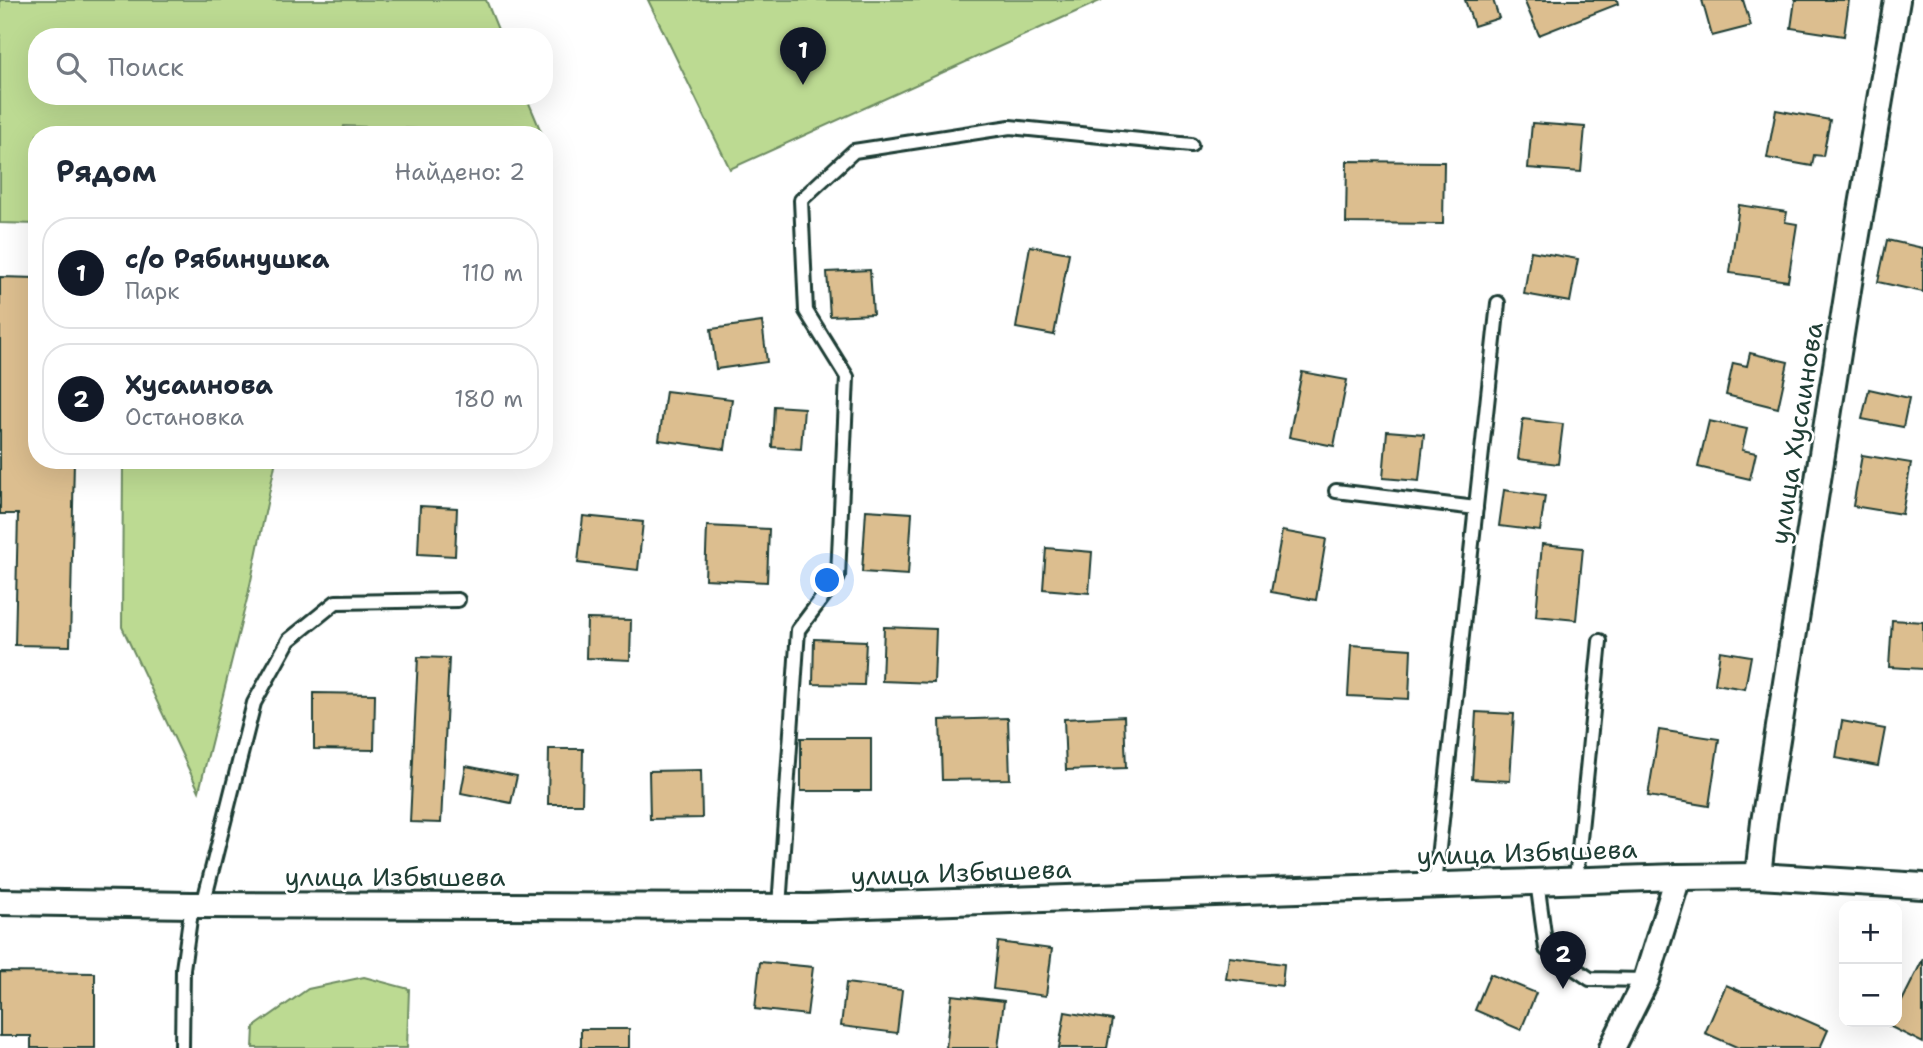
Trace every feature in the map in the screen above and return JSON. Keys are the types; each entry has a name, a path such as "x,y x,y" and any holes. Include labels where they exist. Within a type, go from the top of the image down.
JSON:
{"street":[{"name":"улица Хусаинова","path":"1758,876 1853,258 1897,0"},
{"name":"улица Избышева","path":"0,902 779,907 1678,877 1758,876 1923,886"},
{"path":"1612,1048 1646,980 1678,877"}],"lane":[{"path":"779,907 798,630 838,577 846,377 806,311 801,200 854,151 1010,127 1191,145"},
{"path":"1435,885 1497,303"},
{"path":"1336,491 1476,508"},
{"path":"182,1048 183,970 197,905 254,703 289,640 337,602 458,600"},
{"path":"1576,879 1600,641"},
{"path":"1537,881 1546,948 1590,979 1646,980"}],"green space":[{"path":"0,0 486,0 497,28 28,28 28,105 530,105 539,126 28,126 28,224 0,223"},
{"path":"648,0 1102,0 730,169"},
{"path":"123,469 274,469 248,595 199,791 122,627"},
{"path":"364,977 409,989 407,1048 253,1048 254,1027 308,989"}],"building":[{"path":"1465,0 1493,0 1499,18 1474,26"},
{"path":"1524,0 1617,0 1618,4 1539,35"},
{"path":"1702,0 1743,0 1751,26 1712,36"},
{"path":"1795,0 1849,0 1844,36 1791,28"},
{"path":"1776,110 1830,120 1823,156 1814,155 1812,166 1767,158"},
{"path":"1532,123 1585,127 1581,172 1528,168"},
{"path":"1347,161 1444,162 1443,224 1346,223"},
{"path":"1739,205 1787,212 1785,222 1797,224 1788,281 1730,273"},
{"path":"1887,240 1923,248 1923,292 1878,282"},
{"path":"1030,246 1069,253 1054,335 1016,328"},
{"path":"1531,251 1578,259 1570,302 1524,294"},
{"path":"870,270 873,314 830,316 827,272"},
{"path":"0,277 28,278 28,469 74,469 70,646 15,645 18,514 0,514"},
{"path":"762,322 767,362 716,369 711,329"},
{"path":"1750,353 1788,362 1778,408 1726,395 1733,363 1747,366"},
{"path":"1302,372 1347,380 1334,446 1289,437"},
{"path":"1869,389 1909,398 1903,427 1862,419"},
{"path":"666,391 732,399 725,449 659,440"},
{"path":"774,406 804,408 801,449 772,447"},
{"path":"1523,419 1563,424 1558,464 1518,459"},
{"path":"1709,421 1747,429 1742,450 1756,453 1750,479 1698,467"},
{"path":"1387,431 1424,434 1419,481 1383,478"},
{"path":"1862,455 1911,463 1902,514 1853,506"},
{"path":"1504,490 1545,496 1540,531 1499,526"},
{"path":"420,506 457,508 455,556 418,554"},
{"path":"866,510 912,513 908,575 862,572"},
{"path":"583,516 643,522 638,570 578,563"},
{"path":"707,526 769,529 767,582 705,579"},
{"path":"1282,531 1326,539 1316,600 1271,592"},
{"path":"1542,544 1583,548 1576,620 1536,616"},
{"path":"1046,548 1092,552 1089,593 1043,589"},
{"path":"587,619 631,620 630,660 586,658"},
{"path":"1892,620 1923,622 1923,669 1889,667"},
{"path":"884,627 936,629 934,683 882,681"},
{"path":"814,639 866,641 864,685 813,684"},
{"path":"1351,645 1411,649 1409,699 1348,696"},
{"path":"1720,651 1751,656 1745,689 1715,684"},
{"path":"418,657 449,658 441,823 410,822"},
{"path":"314,693 375,694 374,750 314,749"},
{"path":"1476,712 1514,714 1510,781 1472,779"},
{"path":"1124,716 1126,768 1066,770 1064,719"},
{"path":"1008,718 1010,779 942,780 940,720"},
{"path":"1842,721 1885,729 1878,766 1836,758"},
{"path":"1659,730 1719,739 1709,806 1648,796"},
{"path":"801,738 871,738 871,791 801,791"},
{"path":"549,749 583,749 582,804 548,804"},
{"path":"466,766 517,776 511,803 461,793"},
{"path":"701,770 702,818 650,819 649,771"},
{"path":"998,942 1052,949 1046,996 993,989"},
{"path":"1229,957 1284,964 1282,986 1226,979"},
{"path":"1923,959 1923,1043 1891,1027 1902,1027 1902,1001"},
{"path":"760,962 813,967 807,1015 755,1009"},
{"path":"0,972 95,973 95,1048 31,1048 31,1036 0,1036"},
{"path":"1490,974 1536,993 1521,1030 1475,1010"},
{"path":"846,983 902,990 897,1033 841,1026"},
{"path":"1726,985 1828,1030 1820,1048 1739,1048 1705,1033"},
{"path":"952,995 1004,1001 998,1048 946,1048"},
{"path":"1065,1012 1112,1020 1107,1048 1059,1048"},
{"path":"581,1029 629,1029 629,1048 581,1048"}],"place":[{"name":"с/о Рябинушка","path":"803,85"},
{"name":"Хусаинова","path":"1563,989"}]}
